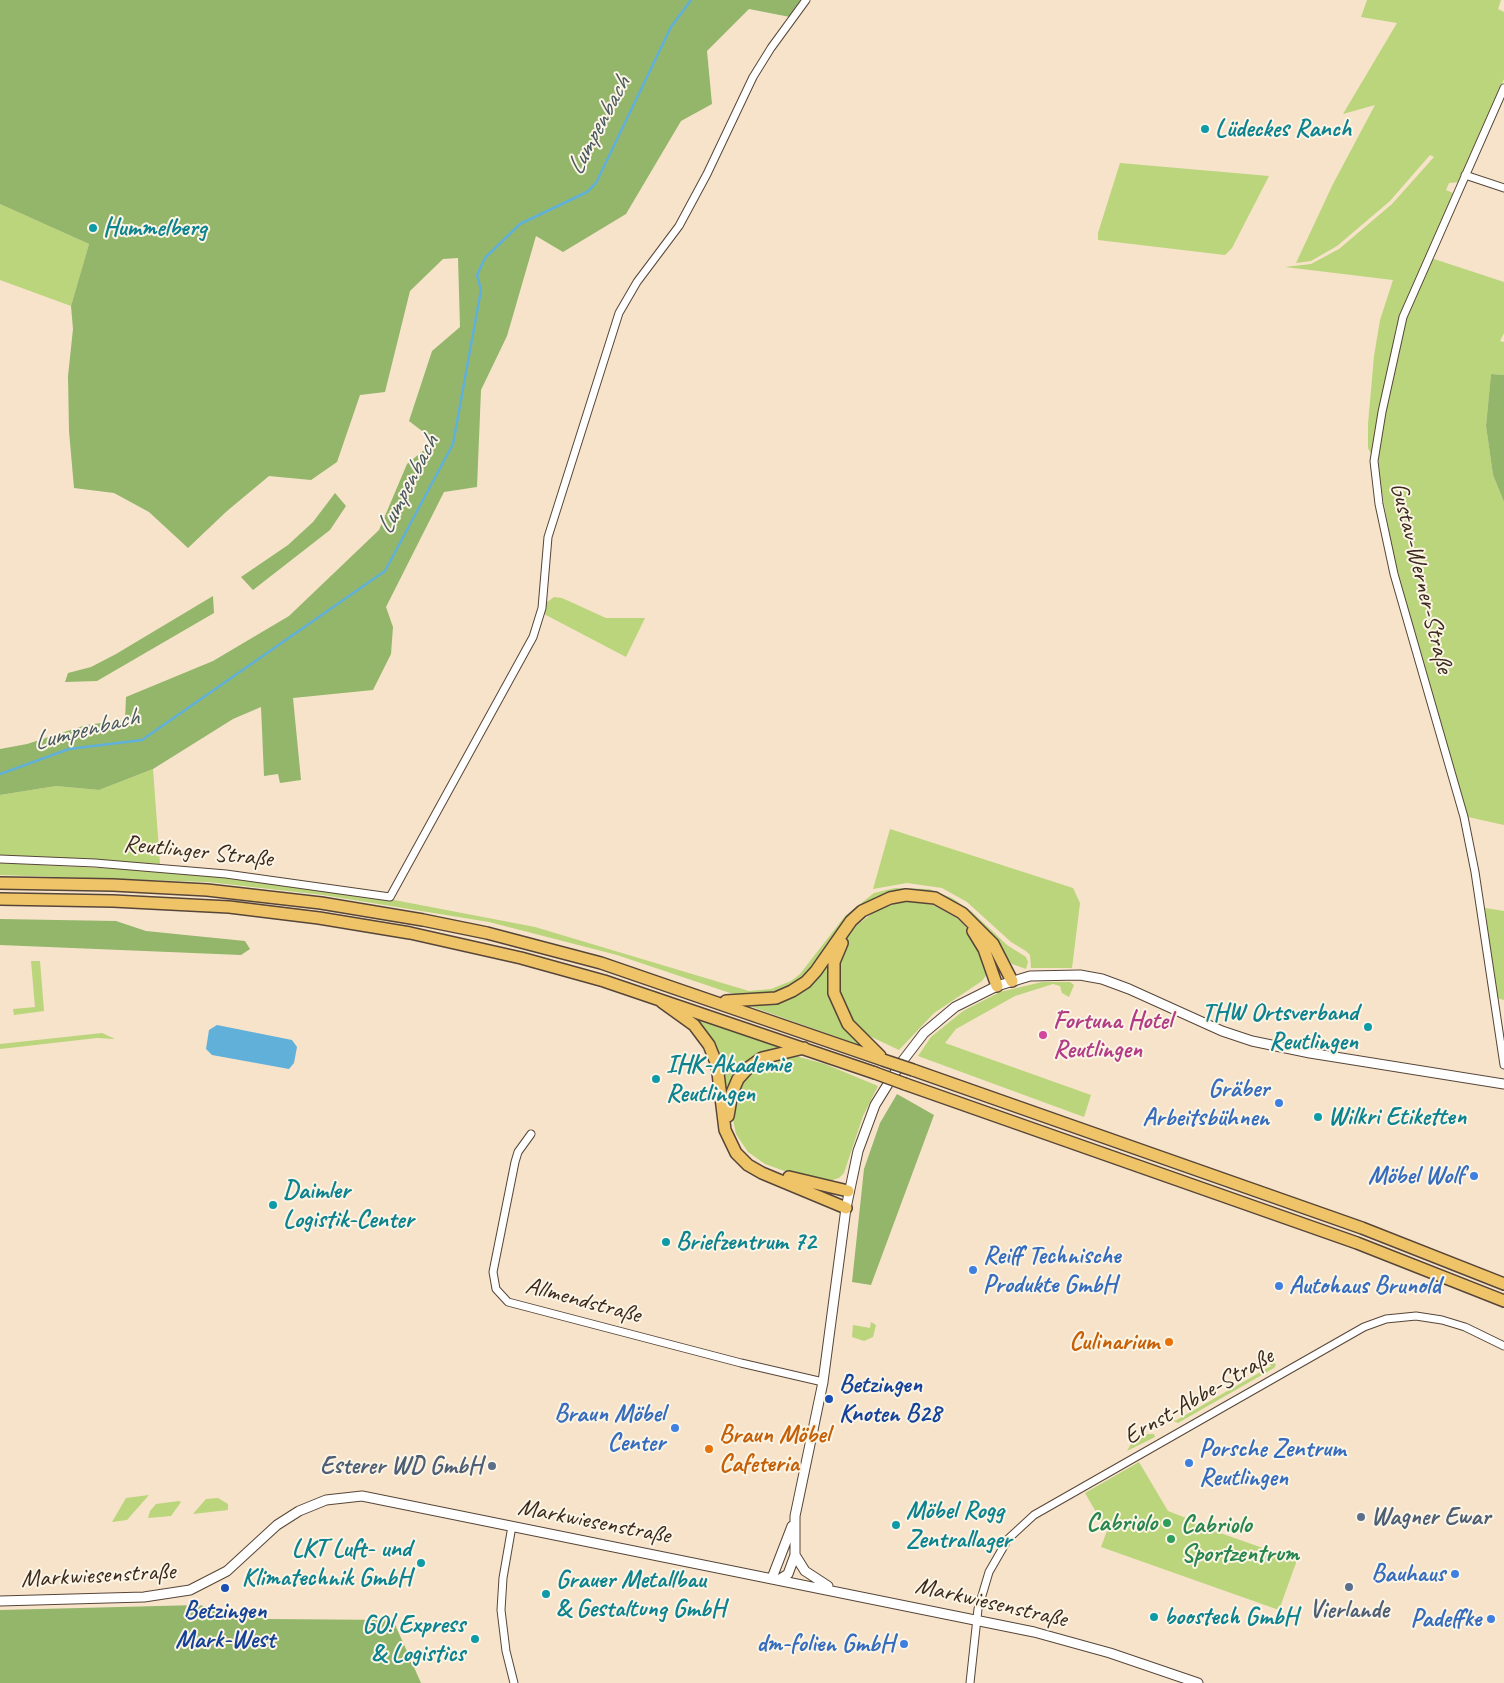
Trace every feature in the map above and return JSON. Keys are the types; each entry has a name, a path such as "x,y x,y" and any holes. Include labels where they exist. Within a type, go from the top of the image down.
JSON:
{"highway":[{"path":"0,884 113,885 207,890 313,902 388,913 487,933 547,948 644,977 883,1059 1370,1232 1504,1284"},
{"path":"718,1002 776,998 792,991 806,982 816,971 851,921 862,910 875,903 906,895 935,898 962,913 993,944 1012,981"},
{"path":"0,899 113,901 214,906 361,924 521,958 654,997 804,1048 1357,1243 1504,1301"},
{"path":"883,1059 848,1024 834,992 834,962 838,949 854,924 864,915 891,902 906,900 922,900 947,908 978,937 988,957 997,986"},
{"path":"654,997 694,1025 709,1045 717,1065 725,1130 736,1153 748,1165 762,1173 846,1208"},
{"path":"804,1048 762,1058 738,1079 729,1103 729,1125 732,1134 745,1155 763,1167 805,1182 848,1191"}],"street":[{"name":"Reutlinger Straße","path":"0,859 179,869 295,882 390,896 533,637 542,608 548,537 619,313 637,282 679,226 707,174 753,77 770,48 806,0"},
{"name":"Gustav-Werner-Straße","path":"1504,88 1406,310 1396,340 1377,436 1374,472 1394,574 1464,817 1475,872 1504,1065"},
{"path":"1466,175 1504,188"},
{"path":"776,1579 795,1516 822,1382 848,1191 858,1151 868,1120 883,1091 906,1055 939,1019 974,996 1012,981 1030,976 1080,975 1102,979 1129,989 1222,1031 1252,1041 1310,1053 1504,1084"},
{"name":"Allmendstraße","path":"531,1134 518,1152 515,1162 493,1272 496,1289 508,1302 822,1382"},
{"name":"Ernst-Abbe-Straße","path":"970,1683 977,1619 984,1587 995,1557 1008,1539 1034,1514 1364,1327 1386,1320 1416,1316 1465,1326 1504,1346"},
{"name":"Markwiesenstraße","path":"0,1601 144,1597 179,1593 196,1588 227,1571 289,1516 310,1505 343,1496 371,1497 977,1619 1078,1643 1198,1683"},
{"path":"776,1579 788,1574 795,1554 795,1516"},
{"path":"512,1526 503,1578 501,1610 506,1652 514,1683"},
{"path":"795,1554 805,1572 832,1590"}],"green space":[{"path":"0,0 801,0 790,17 749,9 707,51 712,104 681,121 626,214 563,252 536,236 507,336 481,390 477,487 444,492 386,607 393,627 391,654 373,690 293,698 301,780 280,783 278,774 264,776 261,707 233,719 153,769 99,790 56,786 0,795 0,749 27,744 86,725 125,720 126,697 213,661 289,616 379,530 407,464 435,441 409,421 432,351 460,327 458,258 443,259 410,291 385,392 360,395 337,462 311,480 269,476 227,511 188,548 149,512 114,493 74,488 69,431 68,376 73,329 71,306 89,244 0,204"},
{"path":"1367,0 1501,0 1498,9 1504,12 1504,79 1459,182 1449,183 1446,190 1453,193 1396,327 1372,456 1368,448 1368,424 1374,356 1380,320 1393,280 1285,267 1311,264 1339,249 1392,204 1434,157 1430,155 1390,201 1337,246 1311,261 1296,263 1333,184 1375,105 1343,114 1397,23 1361,17"},
{"path":"1120,163 1269,176 1232,248 1225,255 1098,240 1098,233"},
{"path":"0,204 89,244 71,306 0,280"},
{"path":"1431,258 1504,282 1504,333 1500,341 1504,342 1504,375 1491,374 1486,426 1493,475 1504,502 1504,825 1468,817 1397,574 1378,471 1380,437 1399,341 1406,317"},
{"path":"1491,374 1504,375 1504,502 1493,475 1486,426"},
{"path":"335,493 346,506 330,530 253,590 241,577 288,545 313,522"},
{"path":"213,596 214,613 97,681 65,682 68,673 91,667 116,654"},
{"path":"554,597 562,598 606,618 645,618 626,657 544,614 546,603"},
{"path":"153,769 160,864 0,855 0,795 56,786 99,790"},
{"path":"890,829 1073,888 1080,903 1072,968 1031,968 1030,955 1026,951 1011,942 967,902 942,888 907,883 873,889"},
{"path":"0,863 160,871 275,883 389,899 535,927 749,991 771,989 791,981 800,974 845,916 874,893 895,888 929,889 952,898 971,911 1007,945 1026,957 1028,962 1026,969 1012,964 994,940 951,902 874,900 802,979 782,990 749,996 730,993 617,955 489,922 323,895 208,882 0,875"},
{"path":"906,901 933,905 957,918 976,938 987,974 982,981 934,1013 899,1050 861,1032 843,1008 836,977 841,949 847,937 856,926 878,909"},
{"path":"1485,908 1504,911 1504,1000 1497,998"},
{"path":"0,919 116,921 146,931 245,941 250,949 241,955 0,945"},
{"path":"31,961 40,961 44,1011 14,1015 13,1009 35,1007"},
{"path":"827,964 829,966 830,993 836,1011 845,1026 865,1047 747,1005 777,1001"},
{"path":"1042,982 1070,982 1074,985 1069,997 1062,993 1060,986 1053,984 1015,996 956,1029 945,1043 1091,1095 1084,1117 918,1056 931,1037 963,1011 1000,992"},
{"path":"683,1009 784,1048 774,1050 729,1091 725,1091 724,1072 715,1042 698,1021"},
{"path":"102,1033 115,1039 97,1038 0,1049 0,1044"},
{"path":"792,1055 825,1064 878,1086 863,1116 844,1173 839,1178 829,1181 790,1173 765,1164 748,1152 736,1134 732,1115 742,1080 763,1061"},
{"path":"897,1094 934,1115 871,1285 852,1282 864,1169 880,1123"},
{"path":"871,1322 876,1325 873,1337 864,1341 852,1337 853,1325 870,1328"},
{"path":"1271,1359 1276,1365 1274,1368 1178,1423 1169,1419 1171,1416 1175,1421 1271,1366 1268,1360"},
{"path":"1148,1434 1154,1434 1155,1437 1127,1451 1131,1444"},
{"name":"Cabriolo Sportzentrum","path":"1139,1462 1168,1511 1186,1518 1186,1521 1297,1560 1279,1610 1101,1547 1107,1531 1085,1493"},
{"path":"149,1495 127,1520 112,1522 126,1498"},
{"path":"218,1498 228,1504 228,1510 193,1514 206,1499"},
{"path":"181,1502 171,1516 148,1518 150,1511 156,1504"},
{"path":"199,1605 267,1619 393,1620 421,1683 0,1683 0,1610"}],"water":[{"path":"217,1025 292,1040 297,1047 294,1063 289,1069 212,1055 206,1049 209,1030"}],"waterway":[{"name":"Lumpenbach","path":"0,774 69,749 142,740 385,571 453,444 481,290 477,275 485,258 520,224 587,192 596,183 671,27 691,0"}],"place":[{"name":"Lüdeckes Ranch","path":"1205,129"},
{"name":"Hummelberg","path":"93,228"},
{"name":"THW Ortsverband Reutlingen","path":"1368,1027"},
{"name":"Fortuna Hotel Reutlingen","path":"1043,1035"},
{"name":"IHK-Akademie Reutlingen","path":"656,1079"},
{"name":"Gräber Arbeitsbühnen","path":"1279,1103"},
{"name":"Wilkri Etiketten","path":"1318,1117"},
{"name":"Möbel Wolf","path":"1474,1176"},
{"name":"Daimler Logistik-Center","path":"273,1205"},
{"name":"Briefzentrum 72","path":"666,1242"},
{"name":"Reiff Technische Produkte GmbH","path":"973,1270"},
{"name":"Autohaus Brunold","path":"1279,1286"},
{"name":"Culinarium","path":"1169,1342"},
{"name":"Betzingen Knoten B28","path":"829,1399"},
{"name":"Braun Möbel Center","path":"675,1428"},
{"name":"Braun Möbel Cafeteria","path":"709,1449"},
{"name":"Porsche Zentrum Reutlingen","path":"1189,1463"},
{"name":"Esterer WD GmbH","path":"492,1466"},
{"name":"Wagner Ewar","path":"1361,1517"},
{"name":"Cabriolo","path":"1167,1523"},
{"name":"Möbel Rogg Zentrallager","path":"896,1525"},
{"name":"Cabriolo Sportzentrum","path":"1171,1539"},
{"name":"LKT Luft- und Klimatechnik GmbH","path":"421,1563"},
{"name":"Bauhaus","path":"1455,1574"},
{"name":"Vierlande","path":"1349,1587"},
{"name":"Betzingen Mark-West","path":"225,1588"},
{"name":"Grauer Metallbau & Gestaltung GmbH","path":"546,1594"},
{"name":"boostech GmbH","path":"1154,1617"},
{"name":"Padeffke","path":"1491,1619"},
{"name":"GO! Express & Logistics","path":"475,1639"},
{"name":"dm-folien GmbH","path":"904,1644"}]}
